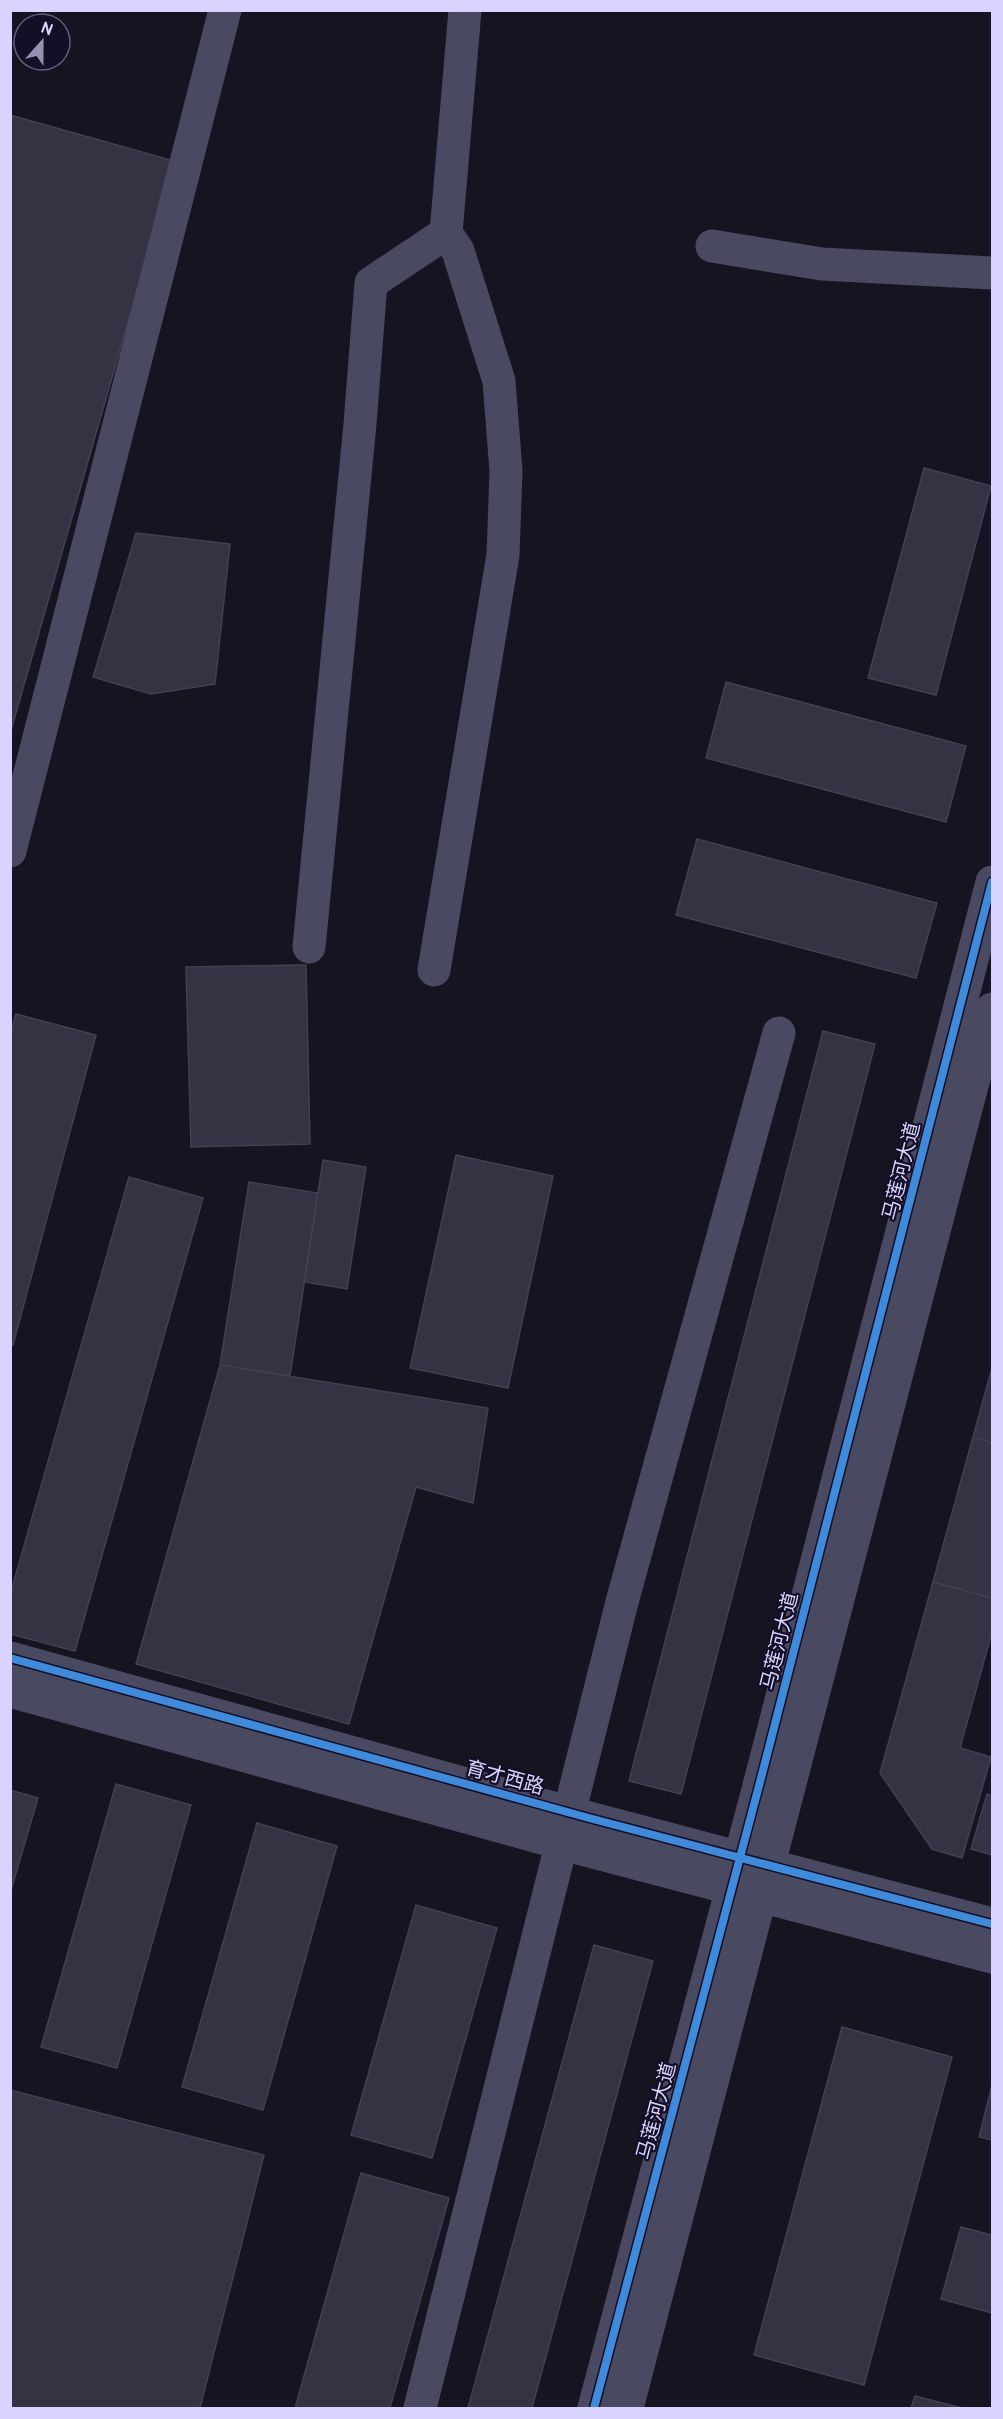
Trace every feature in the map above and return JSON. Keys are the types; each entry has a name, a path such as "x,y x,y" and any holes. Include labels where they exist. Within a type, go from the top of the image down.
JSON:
{"street":[{"path":"10,851 225,10"},
{"path":"434,969 503,555 506,471 499,381 458,251 446,233 465,10"},
{"path":"309,947 360,424 370,284 446,233"},
{"path":"712,246 822,264 993,273"},
{"name":"马莲河大道","path":"627,2409 747,1894 993,882"},
{"name":"马莲河大道","path":"755,1862 993,1009"},
{"path":"420,2409 622,1602 779,1033"},
{"name":"育才西路","path":"10,1658 569,1812 993,1924"},
{"path":"10,1691 747,1894 993,1958"},
{"name":"马莲河大道","path":"594,2409 747,1894"}],"building":[{"path":"10,115 174,161 10,734"},
{"path":"924,468 991,486 936,695 868,678"},
{"path":"136,533 230,544 215,684 151,694 93,677"},
{"path":"726,682 966,746 946,822 706,758"},
{"path":"697,839 937,903 916,978 676,915"},
{"path":"306,965 310,1144 191,1147 186,967"},
{"path":"16,1014 96,1035 13,1345 10,1344 10,1034"},
{"path":"823,1031 875,1044 681,1794 629,1781"},
{"path":"456,1155 553,1176 508,1388 410,1368"},
{"path":"323,1160 366,1167 347,1289 304,1282"},
{"path":"129,1177 203,1198 75,1651 10,1634 10,1595"},
{"path":"249,1182 318,1193 290,1376 220,1365"},
{"path":"220,1365 488,1408 473,1503 416,1487 349,1724 136,1664"},
{"path":"992,1368 992,1443 973,1437"},
{"path":"973,1437 992,1443 992,1598 933,1582"},
{"path":"933,1582 992,1598 992,1632 960,1748 991,1757 962,1858 932,1849 880,1773"},
{"path":"116,1784 191,1805 117,2068 41,2047"},
{"path":"10,1790 38,1798 10,1894"},
{"path":"987,1794 992,1796 992,1855 971,1849"},
{"path":"257,1823 337,1846 263,2110 182,2087"},
{"path":"416,1905 497,1928 432,2158 351,2135"},
{"path":"594,1945 653,1961 532,2408 468,2408"},
{"path":"842,2027 952,2057 864,2385 754,2355"},
{"path":"992,2085 992,2140 979,2137"},
{"path":"10,2090 264,2155 200,2408 10,2408"},
{"path":"361,2173 449,2198 390,2408 295,2408"},
{"path":"961,2227 992,2235 992,2313 941,2299"},
{"path":"915,2396 962,2408 911,2408"}],"cycle path":[{"path":"594,2408 760,1782 992,882"},
{"path":"10,1658 589,1818 992,1924"}]}
